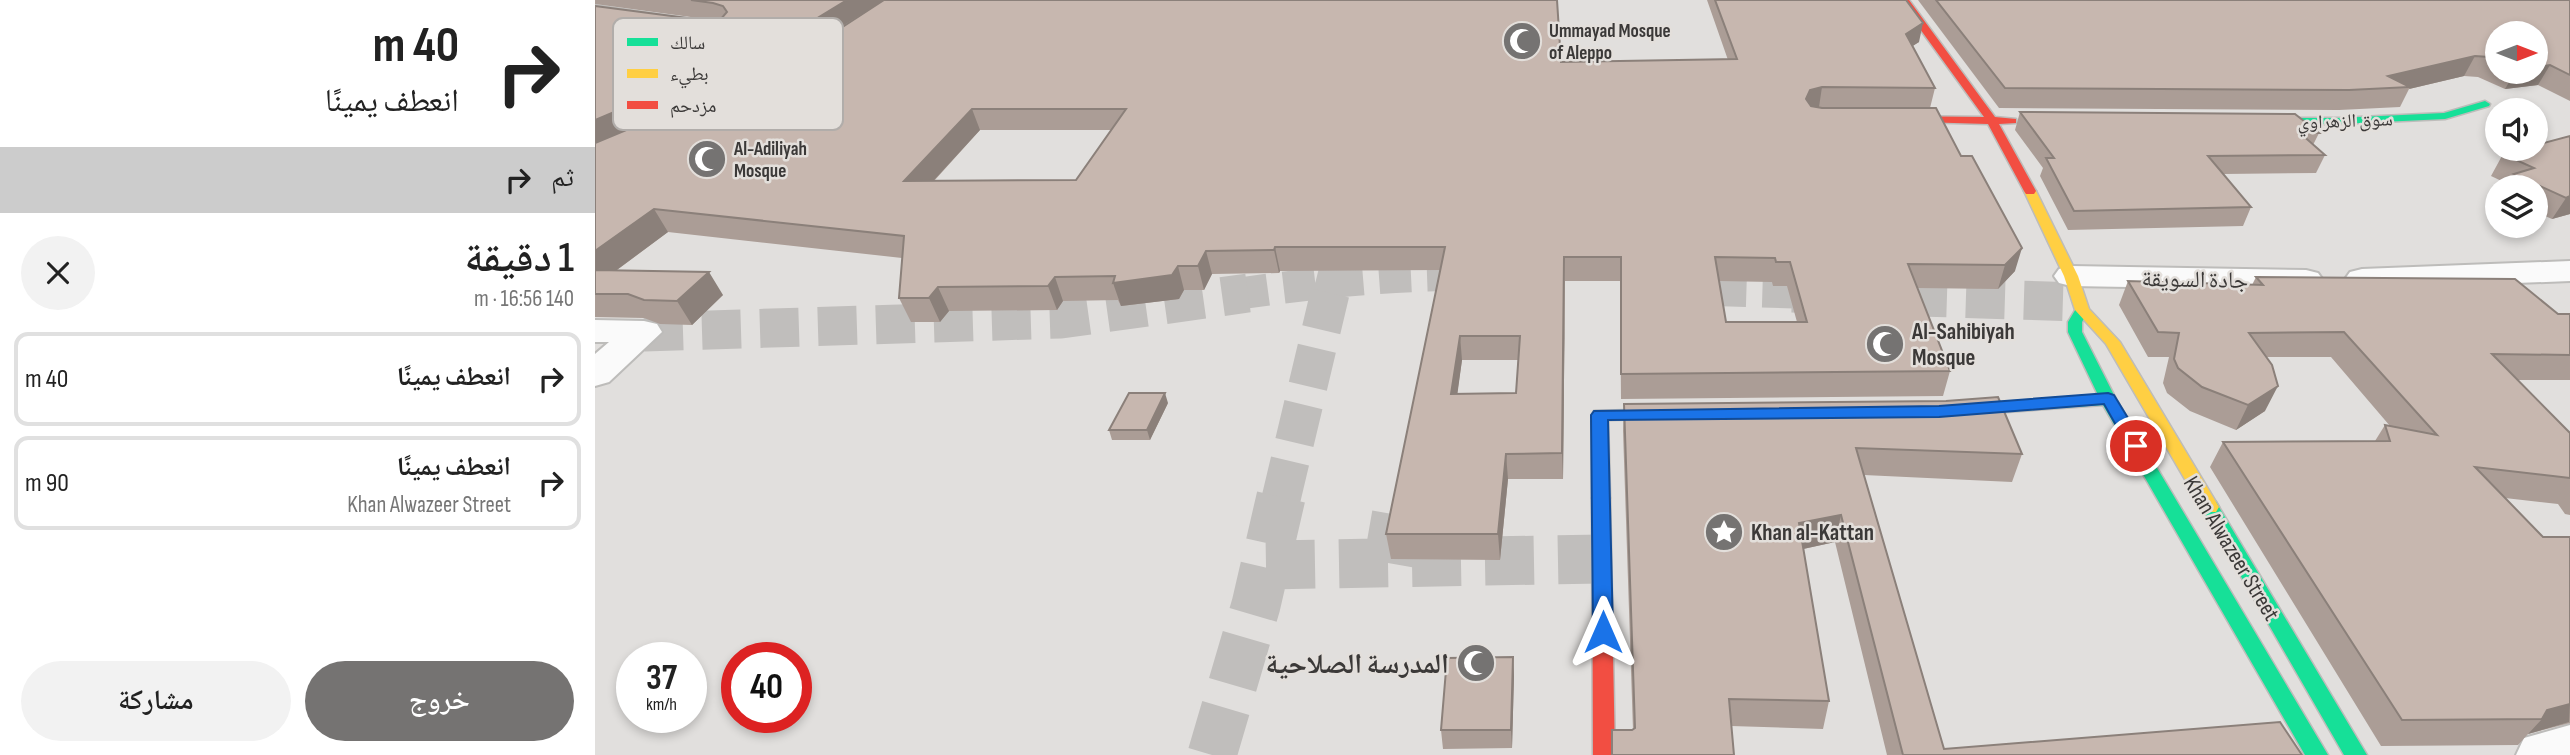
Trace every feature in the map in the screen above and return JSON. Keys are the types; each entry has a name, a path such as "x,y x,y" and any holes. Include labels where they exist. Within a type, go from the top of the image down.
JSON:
{"street":[{"name":"Khan Alwazeer Street","path":"1904,0 1992,121 2029,188 2071,276 2082,310 2112,342 2356,755"},
{"path":"595,13 629,18"},
{"name":"سوق الزهراوي","path":"2228,121 2339,121 2445,116 2485,104"},
{"path":"1872,118 2034,121"},
{"name":"جادة السويقة","path":"2071,276 2293,281 2570,271"},
{"name":"Khan Alwazeer Street","path":"2082,310 2075,322 2075,332 2108,399 2317,755"},
{"path":"595,331 644,332 595,374"},
{"path":"1939,412 2108,399"},
{"path":"1604,755 1600,415 1691,414"},
{"path":"2543,755 2570,749"}],"building":[{"path":"691,0 847,0 817,18 722,18 727,12 723,6"},
{"path":"884,0 1557,0 1561,62 1737,59 1715,0 1906,0 1923,23 1906,34 1935,88 1822,87 1810,90 1806,99 1811,106 1822,108 1936,108 1961,156 1972,156 2022,248 2005,265 1908,264 1950,371 1621,374 1621,257 1564,257 1562,453 1506,454 1498,534 1386,534 1445,247 1275,247 1274,250 1206,251 1198,266 1178,266 1172,275 1113,283 1115,276 1055,277 1048,286 938,287 929,298 899,298 904,236 654,209 595,251 595,143 626,130 843,130 843,27","holes":["972,109 1126,109 1076,180 904,181","1715,257 1775,258 1776,262 1790,262 1807,322 1726,322","1460,336 1520,336 1516,393 1451,394"]},
{"path":"1936,0 2570,0 2570,75 2548,65 2548,21 2485,21 2485,57 2475,56 2388,76 2410,87 2349,90 2005,88"},
{"path":"595,6 687,18 613,18 613,112 595,120"},
{"path":"2020,112 2295,114 2319,133 2300,133 2325,155 2208,156 2251,207 2074,211 2046,158 2054,158"},
{"path":"2570,136 2570,196 2566,198 2548,190 2548,175 2514,174 2534,168 2518,161 2548,161 2548,142"},
{"path":"595,270 709,272 677,301 644,300 628,294 595,294"},
{"path":"2256,277 2515,279 2558,314 2570,314 2570,355 2492,354 2570,433 2570,478 2475,467 2543,537 2570,537 2570,704 2547,710 2542,719 2402,720 2223,442 2390,441 2385,425 2437,435 2344,332 2249,333 2272,365 2278,386 2248,405 2202,387 2178,368 2174,359 2179,333 2158,332 2128,281 2263,285"},
{"path":"1129,393 1165,393 1147,430 1109,430"},
{"path":"1998,397 2022,454 1856,448 1944,749 2280,722 2302,755 1903,755 1841,515 1799,523 1829,701 1729,699 1734,755 1612,755 1612,730 1635,728 1624,404 1946,401"},
{"path":"1513,657 1511,730 1441,730 1447,658"}],"tunnel":[{"path":"1332,283 1338,258"},
{"path":"1332,283 1428,275 1493,275"},
{"path":"1677,275 1681,289 1845,294"},
{"path":"1236,294 1332,283"},
{"path":"1329,294 1332,283"},
{"path":"644,332 1061,319 1248,293"},
{"path":"1281,499 1330,293"},
{"path":"1792,293 2079,302"},
{"path":"1212,755 1256,605 1281,497"},
{"path":"1388,563 1399,500"},
{"path":"1388,563 1602,559"},
{"path":"1266,565 1388,563"}],"traffic: fast":[{"path":"2251,121 2339,121 2445,116 2485,104"},
{"path":"2082,310 2075,322 2075,332 2108,399 2317,755"},
{"path":"1950,411 2108,399"},
{"path":"2210,507 2356,755"}],"traffic: slow":[{"path":"2030,191 2071,276 2082,310 2112,342 2210,507"},
{"path":"1601,498 1600,415 1676,414"}],"traffic: jam":[{"path":"1904,0 1992,121 2030,191"},
{"path":"1890,119 2012,121"},
{"path":"1601,498 1604,755"}],"place":[{"name":"Ummayad Mosque of Aleppo","path":"1522,41"},
{"name":"Al-Adiliyah Mosque","path":"707,159"},
{"name":"Al-Sahibiyah Mosque","path":"1885,344"},
{"name":"Khan al-Kattan","path":"1724,532"},
{"name":"المدرسة الصلاحية","path":"1476,663"}],"route":[{"path":"1603,632 1600,415 1939,412 2108,399 2136,446"}]}
